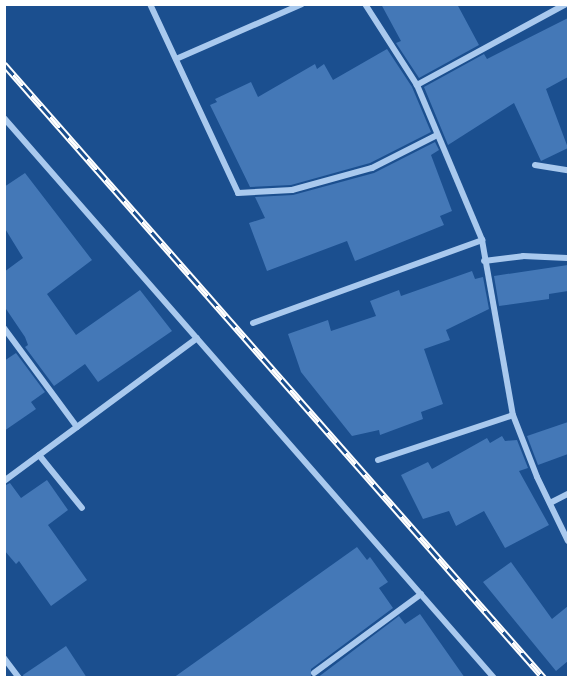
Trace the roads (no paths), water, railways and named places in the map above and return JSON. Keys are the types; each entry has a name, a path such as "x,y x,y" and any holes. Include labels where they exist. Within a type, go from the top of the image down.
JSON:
{"street":[{"path":"150,4 238,193 292,190 372,168 437,135"},
{"path":"176,60 302,4"},
{"path":"365,4 417,85 482,240 513,415 568,541"},
{"path":"417,85 566,4"},
{"path":"4,118 494,678"},
{"path":"535,165 568,170"},
{"path":"253,323 482,240"},
{"path":"484,261 523,256 567,258"},
{"path":"4,328 77,427"},
{"path":"4,481 196,338"},
{"path":"378,460 513,415"},
{"path":"39,455 81,508"},
{"path":"550,503 568,494"},
{"path":"314,673 421,594"},
{"path":"4,658 19,678"}],"railway":[{"path":"4,64 544,678"}]}
